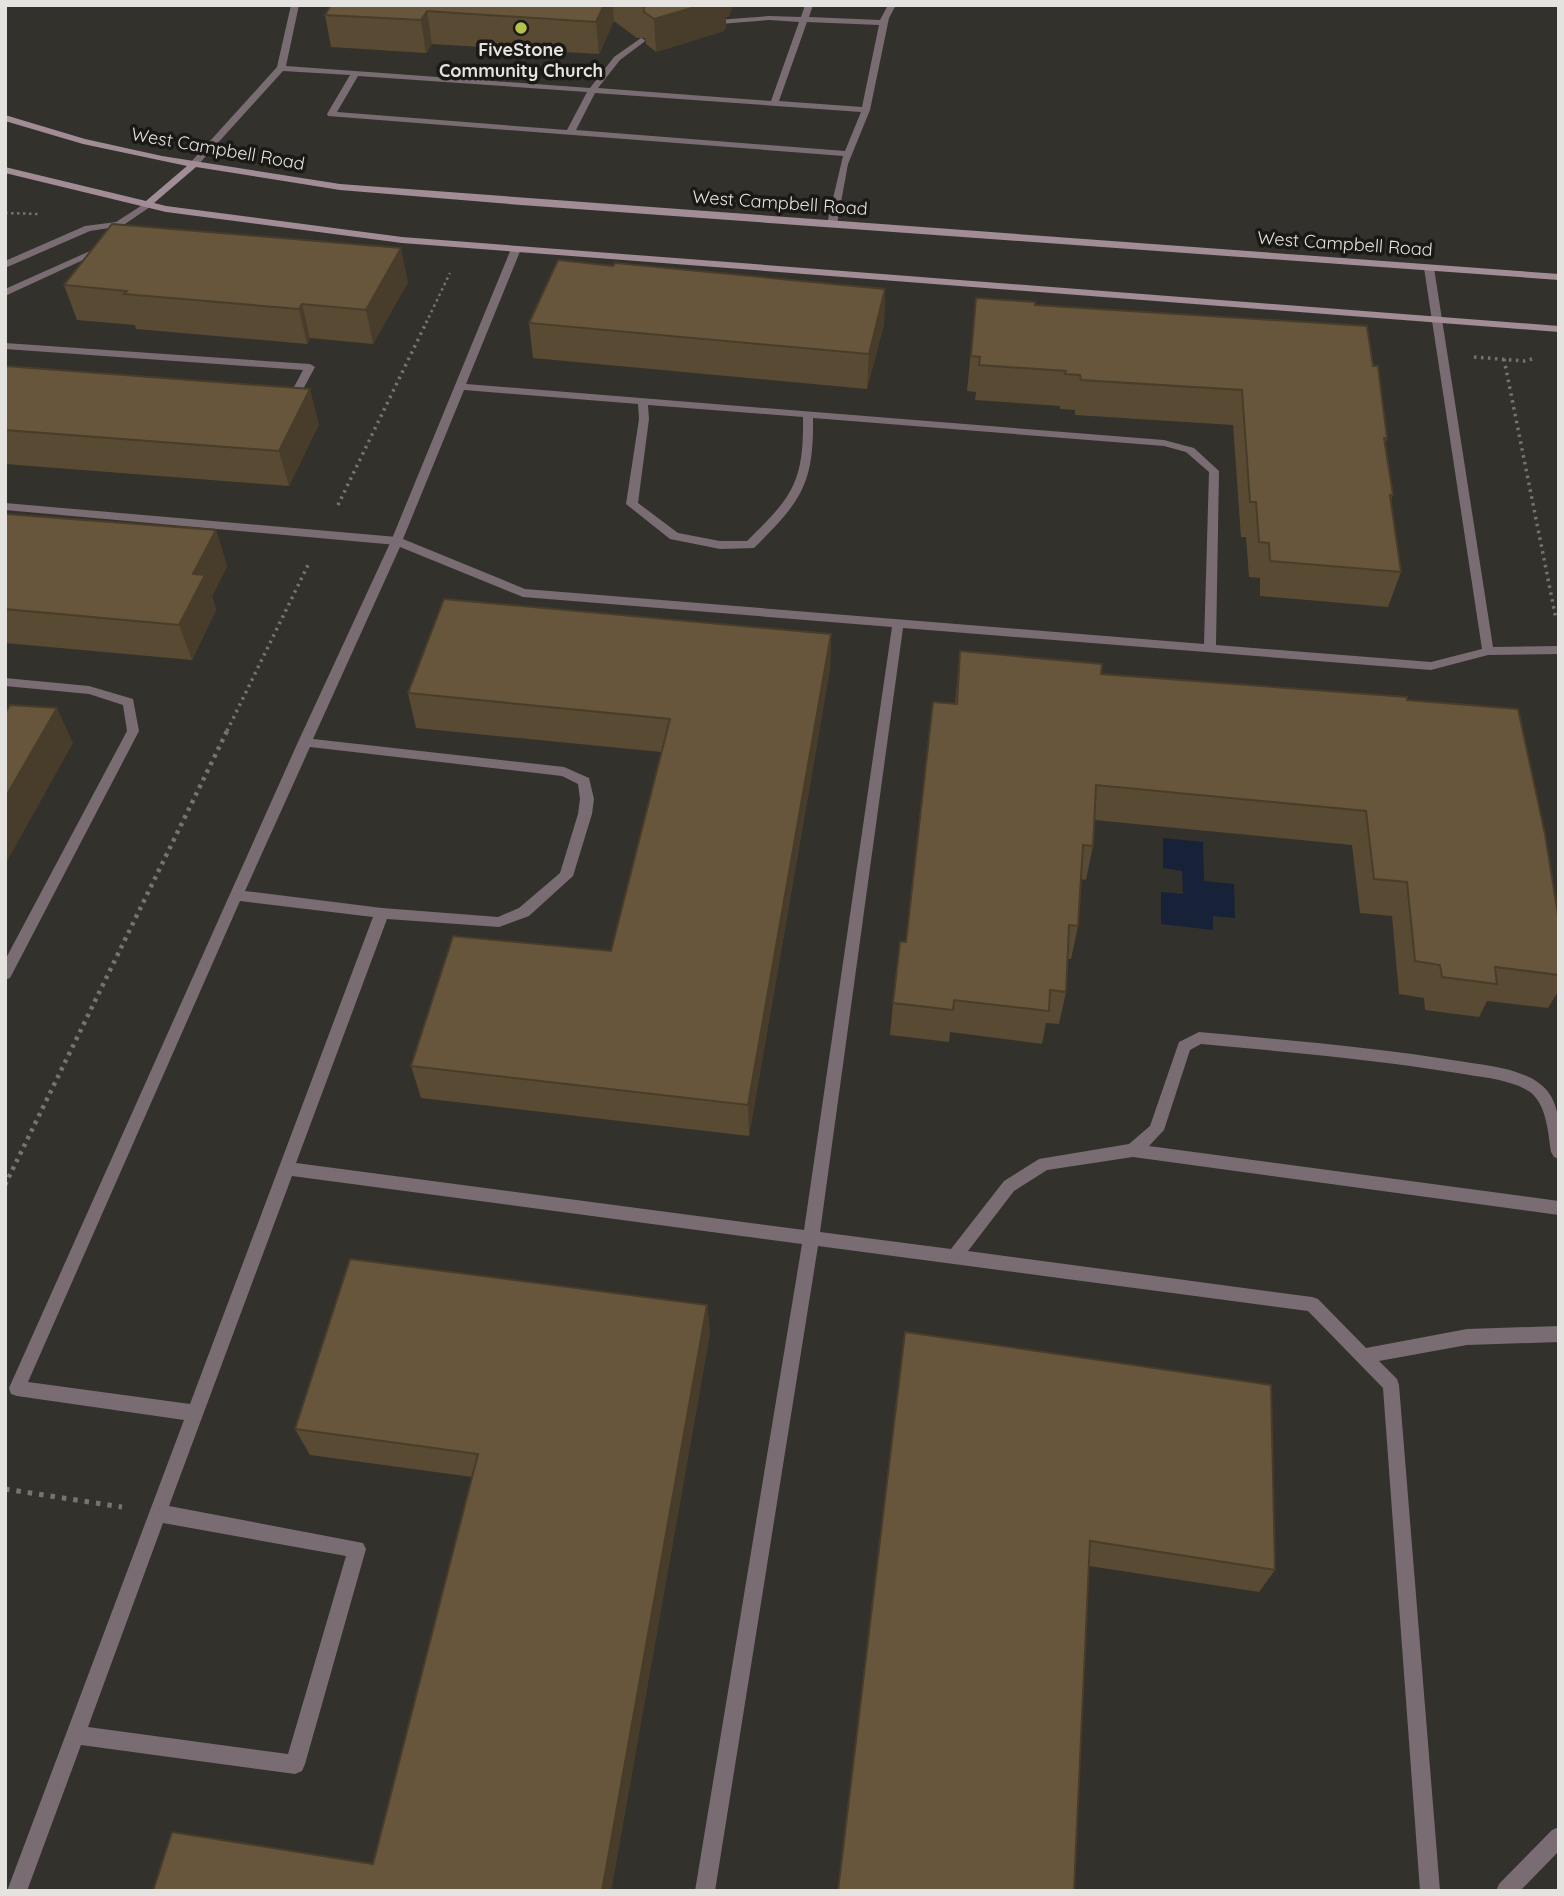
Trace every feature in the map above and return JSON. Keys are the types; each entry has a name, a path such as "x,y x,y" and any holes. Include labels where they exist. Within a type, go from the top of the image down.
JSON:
{"main road":[{"name":"West Campbell Road","path":"5,118 83,141 194,164 341,187 1559,277"},
{"path":"147,205 194,164"},
{"path":"5,170 147,205 261,223 402,240 1559,329"}],"street":[{"path":"194,164 281,68 295,5"},
{"path":"774,104 810,5"},
{"path":"832,224 848,154 866,110 884,23 891,5"},
{"path":"695,26 719,20 806,18 884,23"},
{"path":"570,133 590,90 618,55 641,40"},
{"path":"281,68 866,110"},
{"path":"355,74 331,114 848,154"},
{"path":"5,265 59,255 116,234 147,205"},
{"path":"5,293 59,255 88,228 116,234"},
{"path":"195,1413 18,1388 304,743 397,541 516,249"},
{"path":"1429,268 1488,650"},
{"path":"5,346 310,368 288,408 275,407"},
{"path":"460,387 1164,443 1190,450 1214,471 1210,648"},
{"path":"643,402 644,419 632,504 674,536 720,545 750,545 772,523 800,485 809,428 808,415"},
{"path":"5,506 397,541 523,593 1431,666 1488,650 1559,650"},
{"path":"705,1891 811,1238 898,623"},
{"path":"5,682 89,690 129,702 133,731 5,974"},
{"path":"236,895 382,913 499,922 524,912 566,876 586,807 584,781 564,772 304,743"},
{"path":"17,1891 382,913"},
{"path":"1133,1150 1156,1130 1184,1046 1199,1038 1474,1068 1534,1087 1553,1114 1559,1152"},
{"path":"954,1257 1009,1186 1044,1164 1133,1150 1559,1208"},
{"path":"288,1169 1312,1304 1391,1385 1430,1891"},
{"path":"1362,1356 1467,1337 1559,1334"},
{"path":"75,1735 295,1764 357,1549 158,1513"},
{"path":"1506,1891 1559,1837"}],"path":[{"path":"333,515 454,265"},
{"path":"1504,359 1559,629"},
{"path":"5,1185 311,558"},
{"path":"5,1489 158,1513"}],"water":[{"path":"1163,838 1203,842 1204,881 1234,884 1235,918 1213,916 1213,930 1161,924 1161,892 1183,894 1182,871 1163,868"}],"building":[{"path":"331,5 604,5 596,22 427,11 421,20 325,15"},
{"path":"644,5 702,5 654,19 644,12"},
{"path":"112,224 401,248 366,310 302,304 299,309 124,294 127,291 64,285"},
{"path":"558,260 885,289 869,354 529,323"},
{"path":"976,298 1035,302 1035,305 1367,326 1373,366 1378,366 1387,438 1384,438 1393,495 1390,495 1401,572 1270,561 1269,543 1259,542 1256,502 1250,502 1242,390 1081,380 1080,375 1065,374 1066,371 979,365 980,357 971,356"},
{"path":"5,366 310,389 279,451 5,430"},
{"path":"5,514 216,530 193,574 205,575 179,625 5,609"},
{"path":"444,599 831,634 748,1105 411,1066 453,936 611,951 670,719 408,693"},
{"path":"960,651 1102,664 1101,674 1407,697 1407,700 1518,709 1545,834 1559,921 1559,975 1495,967 1497,984 1442,977 1440,965 1415,961 1407,882 1374,879 1366,811 1096,785 1093,846 1083,845 1078,926 1069,925 1066,992 1050,990 1049,1011 954,1000 953,1010 893,1003 900,942 906,942 933,702 957,704"},
{"path":"10,705 57,708 5,798 5,713"},
{"path":"350,1259 707,1305 602,1891 153,1891 172,1832 373,1864 478,1454 295,1429"},
{"path":"905,1332 1271,1385 1275,1570 1090,1541 1074,1891 838,1891"}],"place":[{"name":"FiveStone Community Church","path":"521,28"}]}
